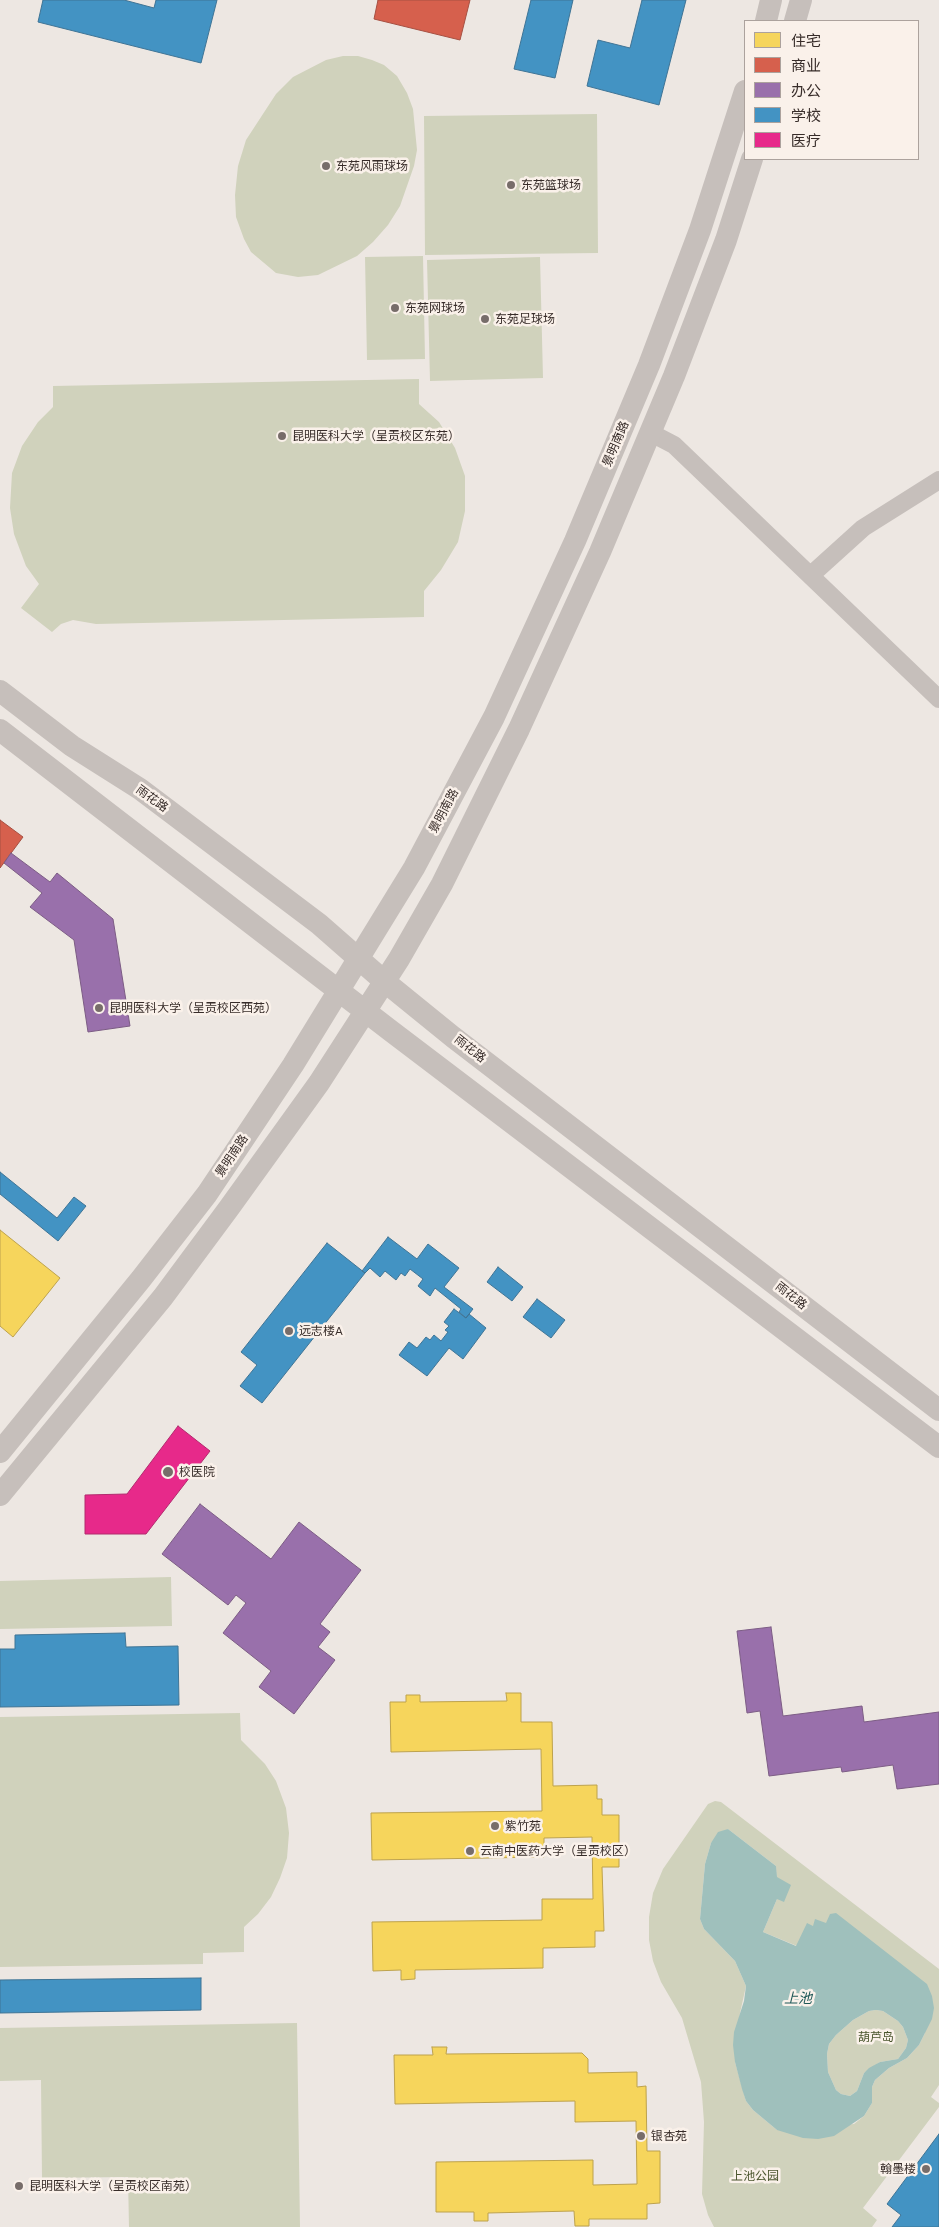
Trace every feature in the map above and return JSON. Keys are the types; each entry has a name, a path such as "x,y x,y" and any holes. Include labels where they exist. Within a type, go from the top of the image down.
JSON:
{"street":[{"path":"766,20 772,0"},
{"path":"795,20 801,0"},
{"name":"景明南路","path":"0,1452 141,1279 207,1194 293,1065 414,868 494,717 575,541 652,356 700,230 744,94"},
{"path":"0,1495 163,1297 319,1083 384,981 442,884 510,746 600,552 650,433 726,240 752,160"},
{"path":"650,433 674,445 939,699"},
{"path":"811,575 863,528 939,480"},
{"name":"雨花路","path":"0,691 72,746 140,789 319,924 384,981 453,1037 939,1410"},
{"path":"0,730 365,1011 939,1448"}],"green space":[{"name":"东苑风雨球场","path":"343,56 358,56 372,60 384,65 397,76 407,93 413,109 417,150 414,166 400,206 388,225 357,256 318,275 298,277 276,273 251,252 236,217 235,195 238,166 246,140 276,94 293,77 326,60"},
{"name":"东苑篮球场","path":"597,114 598,253 425,255 424,116"},
{"name":"东苑网球场","path":"423,256 425,359 367,360 365,257"},
{"name":"东苑足球场","path":"540,257 543,378 430,381 427,260"},
{"path":"419,379 419,404 439,422 455,448 465,476 465,511 458,542 441,570 424,591 424,617 96,624 73,620 61,624 52,632 21,608 39,584 26,566 14,534 10,508 12,473 22,446 38,422 53,407 53,386"},
{"path":"171,1577 172,1626 0,1629 0,1581"},
{"path":"240,1713 241,1740 265,1764 276,1781 286,1808 289,1833 287,1858 271,1897 258,1914 244,1927 244,1952 203,1953 203,1964 0,1967 0,1717"},
{"name":"上池公园","path":"715,1801 721,1802 939,1969 939,2085 931,2097 939,2103 939,2107 863,2208 877,2220 872,2227 714,2227 708,2215 702,2194 704,2122 701,2082 682,2018 661,1982 653,1961 649,1940 649,1917 653,1893 663,1869 708,1804","holes":["728,1829 776,1866 777,1899 763,1932 797,1946 813,1926 826,1923 925,2033 919,2045 907,2058 889,2068 875,2080 872,2087 872,2103 864,2116 854,2124 777,2130 753,2110 746,2101 735,2062 740,2013 746,1986 735,1961 704,1929 700,1919 705,1864 711,1843"]},
{"name":"葫芦岛","path":"869,2011 883,2011 898,2021 903,2027 908,2040 906,2048 898,2059 880,2062 864,2073 857,2091 850,2096 841,2094 836,2090 828,2072 827,2054 829,2044 853,2020"},
{"path":"297,2023 300,2227 129,2227 128,2177 42,2178 41,2080 0,2081 0,2028"}],"water":[{"name":"上池","path":"728,1829 776,1866 777,1877 791,1885 784,1902 777,1899 763,1932 796,1946 807,1923 813,1926 815,1919 826,1923 830,1914 836,1913 927,1984 932,1996 934,2008 932,2019 919,2045 907,2058 889,2068 875,2080 872,2087 872,2103 864,2116 834,2136 818,2139 803,2138 777,2130 753,2110 746,2101 735,2062 733,2045 734,2032 744,2001 746,1986 735,1961 704,1929 700,1919 705,1864 711,1843 718,1832","holes":["869,2011 883,2011 898,2021 903,2027 908,2040 906,2048 898,2059 880,2062 869,2068 864,2073 857,2091 850,2096 841,2094 836,2090 828,2072 827,2054 829,2044 853,2020"]}],"building: 住宅":[{"path":"0,1230 60,1278 13,1337 0,1326"},
{"name":"紫竹苑","path":"506,1693 521,1693 521,1722 552,1722 553,1786 597,1785 597,1799 602,1799 602,1815 619,1815 619,1867 602,1867 604,1931 595,1931 595,1947 543,1948 543,1968 415,1970 415,1979 401,1980 401,1970 373,1971 372,1922 542,1920 542,1899 593,1899 592,1837 544,1838 544,1857 372,1860 371,1813 542,1811 541,1749 391,1752 390,1702 406,1702 406,1695 420,1695 420,1702 507,1701"},
{"name":"银杏苑","path":"432,2047 447,2047 446,2054 582,2053 588,2059 588,2073 637,2072 637,2087 646,2086 647,2151 660,2151 660,2203 647,2204 647,2219 589,2219 589,2226 575,2226 574,2211 488,2213 488,2221 474,2221 474,2212 436,2212 436,2162 593,2160 593,2185 637,2184 636,2121 575,2122 575,2101 395,2104 394,2055 433,2055"}],"building: 商业":[{"path":"378,0 470,0 460,40 374,19"},
{"path":"0,820 23,837 0,868"}],"building: 办公":[{"path":"11,853 50,882 57,873 113,919 130,1026 88,1032 74,940 30,907 42,893 4,863"},
{"path":"200,1504 271,1559 299,1522 361,1570 320,1624 330,1632 318,1647 335,1660 294,1714 259,1687 271,1671 223,1633 246,1603 236,1595 228,1605 162,1554"},
{"path":"771,1627 783,1716 862,1706 864,1722 939,1712 939,1784 897,1789 893,1765 842,1772 841,1767 769,1776 760,1711 747,1713 737,1631"}],"building: 学校":[{"path":"43,0 124,0 154,8 156,0 217,0 201,63 38,22"},
{"path":"531,0 573,0 555,78 514,69"},
{"path":"642,0 686,0 659,105 587,86 598,40 630,48"},
{"path":"0,1172 57,1218 74,1197 86,1206 58,1241 0,1194"},
{"path":"388,1237 417,1259 428,1244 459,1268 444,1287 473,1309 466,1318 459,1312 461,1309 435,1288 430,1296 418,1286 423,1279 410,1269 405,1276 401,1273 396,1280 385,1271 380,1277 370,1268 365,1273 362,1271"},
{"name":"远志楼A","path":"327,1243 365,1273 262,1403 240,1386 257,1365 241,1352"},
{"path":"498,1267 523,1287 512,1301 487,1282"},
{"path":"537,1299 565,1320 551,1338 523,1317"},
{"path":"454,1309 466,1318 469,1314 486,1328 463,1359 449,1348 427,1376 399,1355 409,1342 417,1348 426,1337 430,1340 434,1335 441,1341 448,1332 445,1330 449,1326 444,1322"},
{"path":"125,1633 126,1647 178,1646 179,1705 0,1707 0,1649 15,1649 15,1635"},
{"path":"201,1978 201,2010 0,2013 0,1980"},
{"name":"翰墨楼","path":"939,2134 939,2227 892,2227 901,2215 887,2204"}],"building: 医疗":[{"name":"校医院","path":"178,1426 210,1451 146,1534 85,1534 85,1495 127,1494"}],"place":[{"name":"东苑风雨球场","path":"326,166"},
{"name":"东苑篮球场","path":"511,185"},
{"name":"东苑网球场","path":"395,308"},
{"name":"东苑足球场","path":"485,319"},
{"name":"昆明医科大学（呈贡校区东苑）","path":"282,436"},
{"name":"昆明医科大学（呈贡校区西苑）","path":"99,1008"},
{"name":"远志楼A","path":"289,1331"},
{"name":"校医院","path":"168,1472"},
{"name":"紫竹苑","path":"495,1826"},
{"name":"云南中医药大学（呈贡校区）","path":"470,1851"},
{"name":"银杏苑","path":"641,2136"},
{"name":"翰墨楼","path":"926,2169"},
{"name":"昆明医科大学（呈贡校区南苑）","path":"19,2186"}]}
